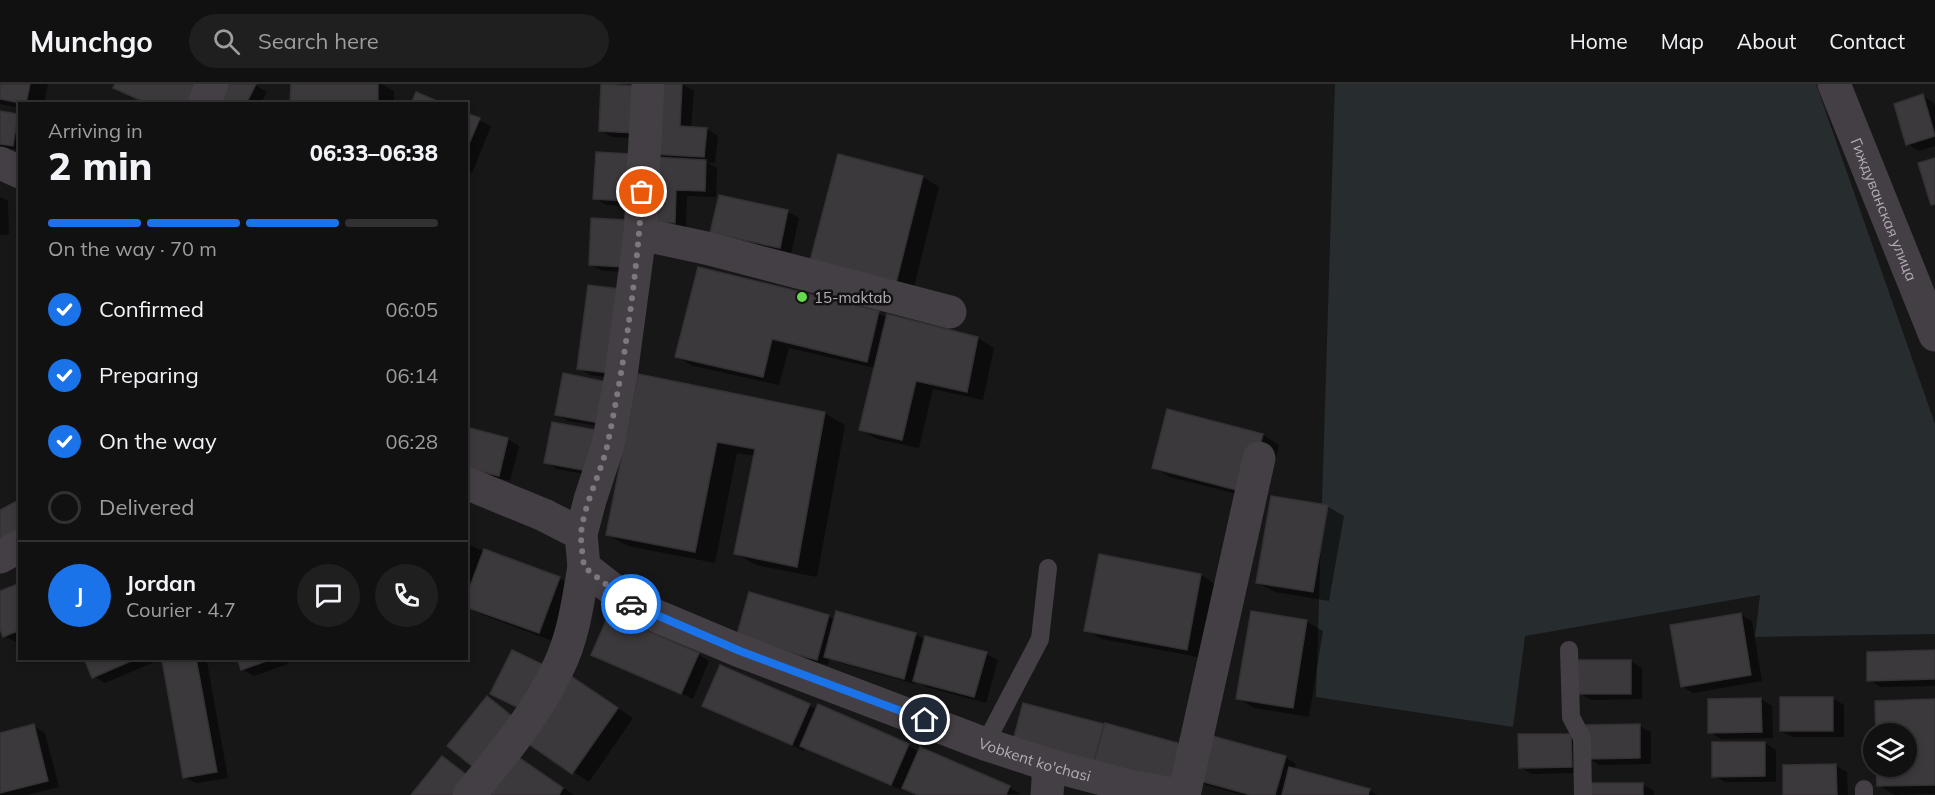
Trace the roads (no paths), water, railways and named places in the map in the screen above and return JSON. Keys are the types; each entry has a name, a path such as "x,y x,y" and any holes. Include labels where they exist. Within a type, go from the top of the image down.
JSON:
{"street":[{"path":"205,102 212,84"},
{"path":"469,795 521,730 560,665 574,622 584,567 581,534 608,446 621,375 640,234 648,84"},
{"name":"Гиждуванская улица","path":"1834,84 1935,335"},
{"path":"0,163 18,171"},
{"path":"640,234 706,248 950,312"},
{"path":"1184,795 1258,458"},
{"path":"468,484 543,515 581,534"},
{"path":"0,557 18,547"},
{"name":"Vobkent ko'chasi","path":"584,567 635,607 740,651 985,744 1048,780 1129,786 1178,795"}],"lane":[{"path":"985,744 1040,639 1047,568"},
{"path":"1569,650 1571,717 1582,738 1583,795"}],"place":[{"name":"15-maktab","path":"802,297"}]}
